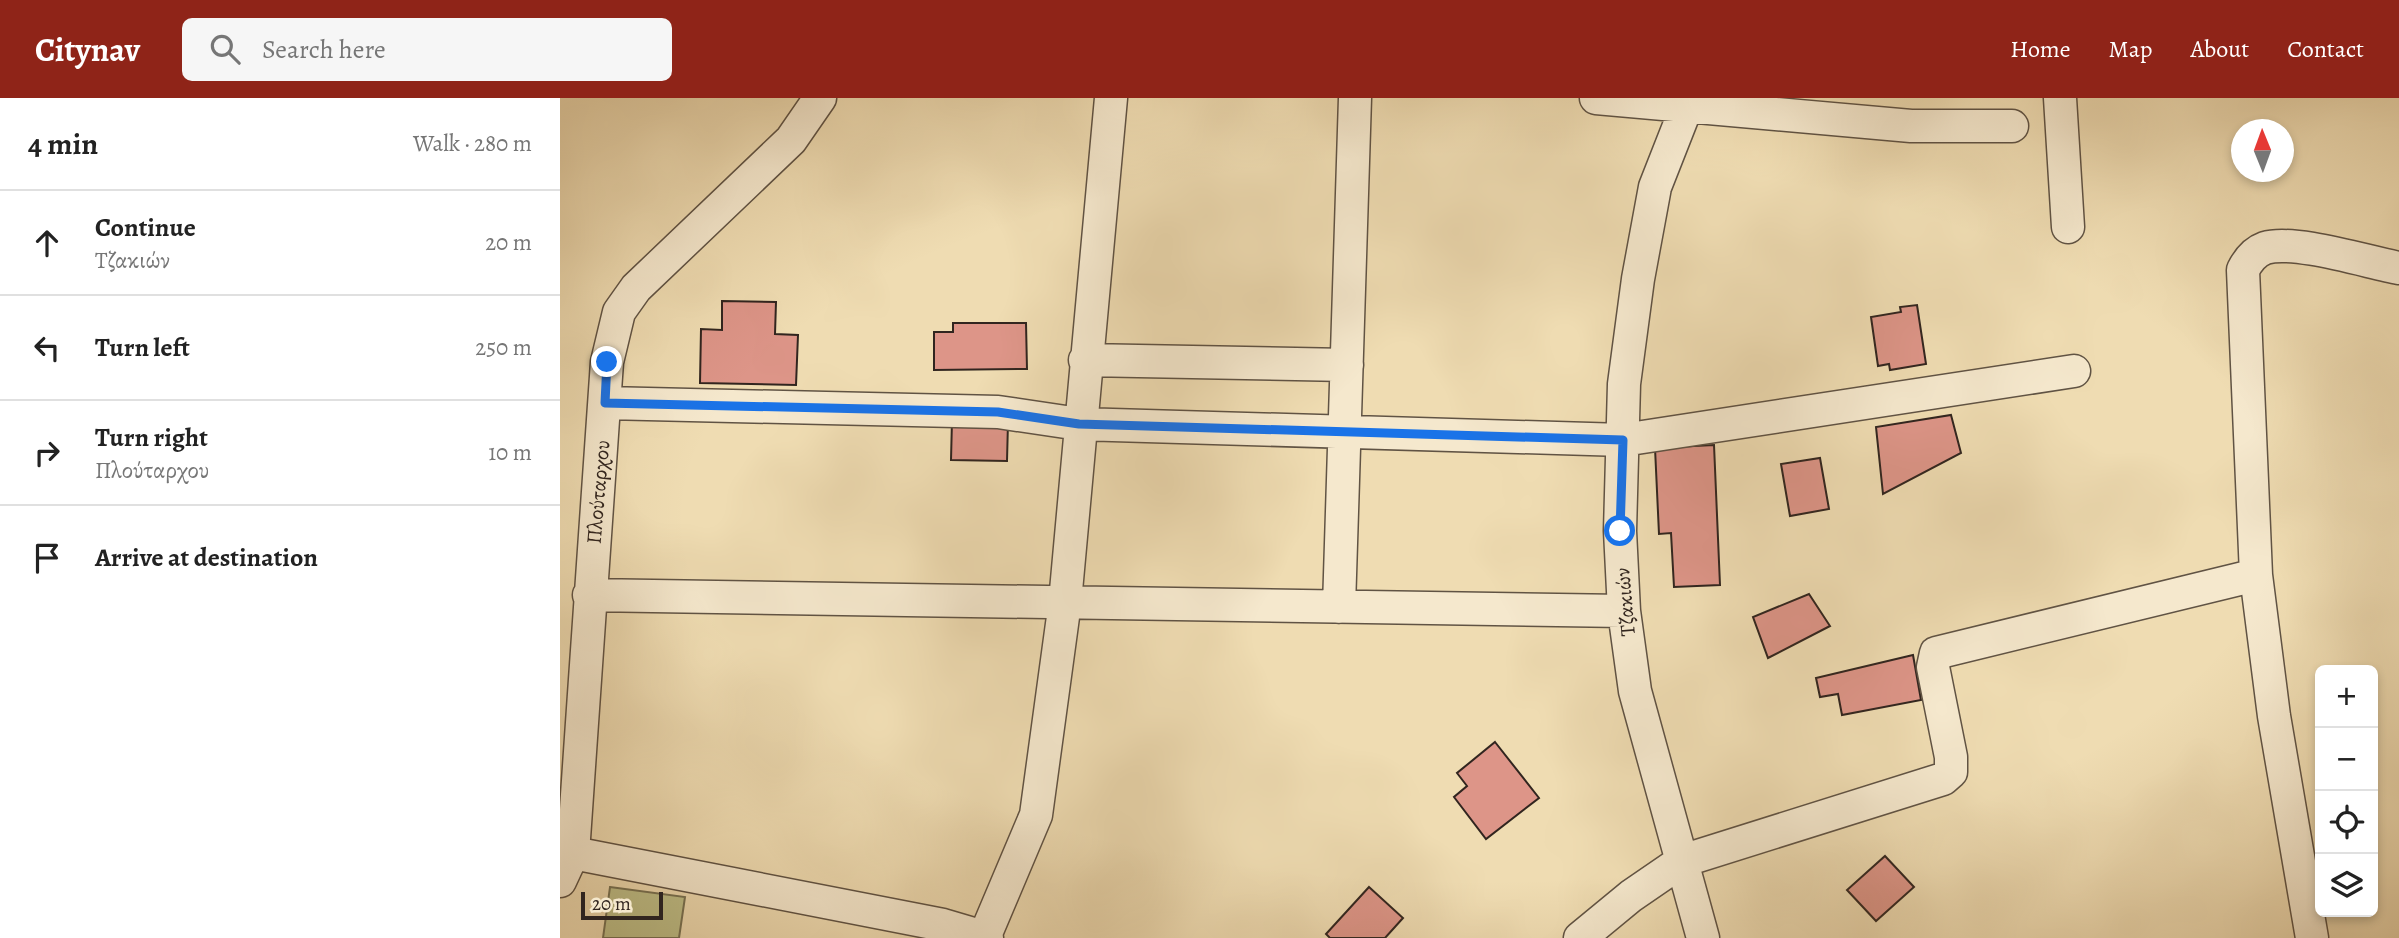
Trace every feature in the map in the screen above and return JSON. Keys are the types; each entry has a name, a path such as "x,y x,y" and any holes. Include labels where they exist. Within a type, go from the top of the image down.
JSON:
{"street":[{"name":"Πλούταρχου","path":"564,870 610,341 627,299 648,273 791,139 820,98"},
{"path":"564,870 943,925 985,938 1036,814 1065,602 1079,424 1111,98"},
{"path":"1339,607 1355,98"},
{"path":"1596,98 1689,103 1911,126 2012,127"},
{"path":"2060,98 2068,227"},
{"name":"Τζακιών","path":"1689,103 1655,187 1638,279 1624,384 1620,531 1624,611 1634,691 1703,938"},
{"path":"2312,938 2274,716 2256,575 2242,281 2247,261 2263,248 2290,246 2399,268"},
{"path":"1086,360 1346,365"},
{"path":"605,403 998,412 1079,424 1623,440 2074,371"},
{"path":"1580,938 1630,896 1682,861 1944,779 1951,772 1951,757 1933,667 1936,653 1949,647 2256,575"},
{"path":"589,595 1624,611"}],"green space":[{"path":"610,887 685,897 679,938 603,938"}],"building":[{"path":"722,301 776,302 775,334 798,335 796,385 700,383 701,329 722,330"},
{"path":"1917,305 1926,364 1890,370 1889,364 1878,366 1871,317 1901,312 1900,307"},
{"path":"953,323 1026,323 1027,369 934,370 934,332 953,332"},
{"path":"1951,415 1961,453 1883,494 1876,427"},
{"path":"952,420 1008,422 1007,461 951,460"},
{"path":"1714,445 1720,585 1674,587 1671,533 1659,534 1655,448"},
{"path":"1820,458 1829,509 1790,516 1781,464"},
{"path":"1809,594 1830,626 1768,658 1753,617"},
{"path":"1913,655 1921,700 1842,715 1838,694 1820,697 1816,678"},
{"path":"1495,742 1539,798 1486,839 1454,797 1467,786 1457,773"},
{"path":"1885,856 1914,887 1876,921 1847,890"},
{"path":"1369,887 1403,918 1385,938 1330,938 1326,934"}],"route":[{"path":"607,362 605,403 998,412 1079,424 1623,440 1620,531"}]}
